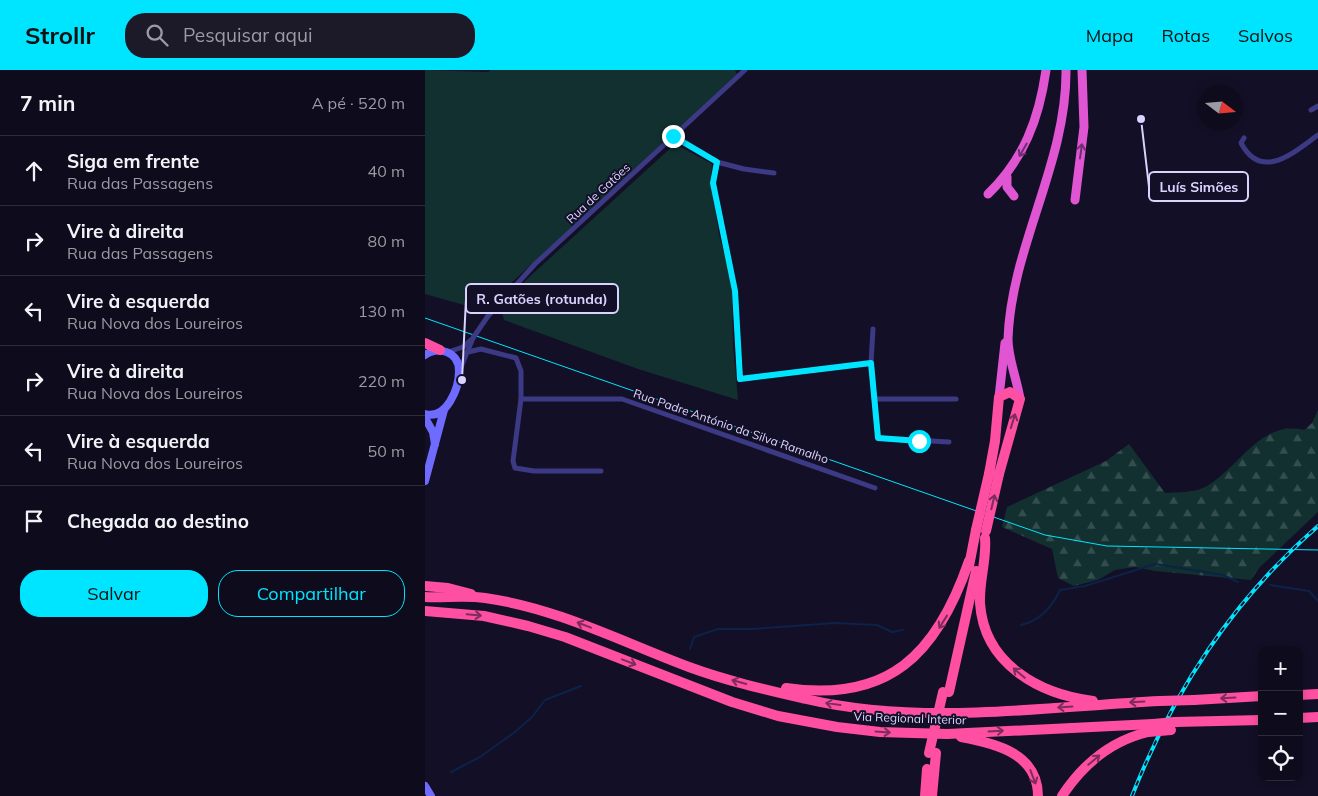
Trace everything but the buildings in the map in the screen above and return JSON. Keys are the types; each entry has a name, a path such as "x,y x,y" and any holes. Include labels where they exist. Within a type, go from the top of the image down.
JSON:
{"highway":[{"path":"988,194 1007,176 1030,137 1040,107 1046,70"},
{"path":"994,474 999,397 1013,293 1055,140 1065,70"},
{"path":"925,796 994,474 1020,399 1011,359 1009,330 1019,276 1057,140 1063,104 1065,70"},
{"path":"1075,200 1084,127 1082,70"},
{"path":"1007,176 1007,187 1014,196"},
{"path":"425,343 444,351"},
{"path":"999,397 1010,392 1020,399"},
{"path":"768,689 780,687 822,692 841,690 870,683 899,669 923,648 940,628 954,602 982,533"},
{"path":"982,533 986,547 981,571 980,604 987,629 1003,658 1022,676 1047,690 1090,700 1114,703"},
{"path":"946,692 969,562"},
{"path":"425,586 448,588 484,598"},
{"name":"Via Regional Interior","path":"425,598 484,598 519,605 565,618 690,667 768,689 828,703 929,712 957,712 1258,696"},
{"name":"Via Regional Interior","path":"425,611 484,616 528,626 565,637 732,702 778,716 837,727 881,732 947,734 1151,728 1258,720"},
{"path":"1303,695 1318,694"},
{"path":"1303,718 1318,717"},
{"path":"1061,796 1084,768 1106,750 1151,728"},
{"path":"947,734 984,742 1016,754 1031,770 1038,796"},
{"path":"932,796 933,753"}],"main road":[{"path":"425,355 433,351 444,351 454,357 459,372 449,404 437,414 425,414"},
{"path":"425,481 444,410"},
{"path":"425,418 433,432 435,448"},
{"path":"425,786 431,796"}],"street":[{"name":"Rua de Gatões","path":"444,351 463,347 473,338 488,316 535,264 745,70"},
{"path":"1311,110 1318,106"},
{"path":"1244,138 1241,143 1245,151 1259,159 1273,163 1282,161 1318,135"},
{"path":"673,136 717,162 744,169 774,173"},
{"path":"717,162 713,183 735,291 740,379 871,363"},
{"path":"873,329 871,363 878,438 949,442"},
{"name":"Rua de Gatões","path":"459,372 473,338"},
{"path":"468,352 481,348 516,358 521,372 521,399 514,453 515,468 534,471 601,471"},
{"name":"Rua Padre António da Silva Ramalho","path":"521,399 622,399 875,488"},
{"path":"874,399 956,399"}],"green space":[{"path":"425,70 488,72 491,70 735,70 737,74 482,310 425,294"},
{"path":"675,144 712,164 711,184 719,235 729,270 732,292 733,345 738,400 638,369 504,320 502,312 526,280"},
{"path":"1318,410 1318,512 1259,568 1251,580 1155,571 1135,567 1115,570 1098,580 1074,586 1058,578 1052,549 1002,527 1007,507 1106,461 1129,444 1165,493 1194,491 1216,480 1261,439 1274,432 1288,429 1304,430 1312,423"}],"waterway":[{"path":"1021,625 1039,617 1053,602 1060,590 1085,586 1155,564 1223,575 1238,582"},
{"path":"1270,585 1309,591 1318,601"},
{"path":"690,649 694,637 718,629 752,629 835,623 877,625 892,632 903,630"},
{"path":"451,772 480,757 515,732 532,717 545,700 581,686"}],"tram line":[{"path":"425,318 1045,535 1107,546 1318,550"}],"railway":[{"path":"1132,796 1167,720 1209,649 1232,616 1259,585 1318,526"}],"place":[{"name":"Luís Simões","path":"1141,119"},
{"name":"R. Gatões (rotunda)","path":"462,380"}],"route":[{"path":"673,136 717,162 713,183 735,291 740,379 871,363 878,438 919,441"}]}
